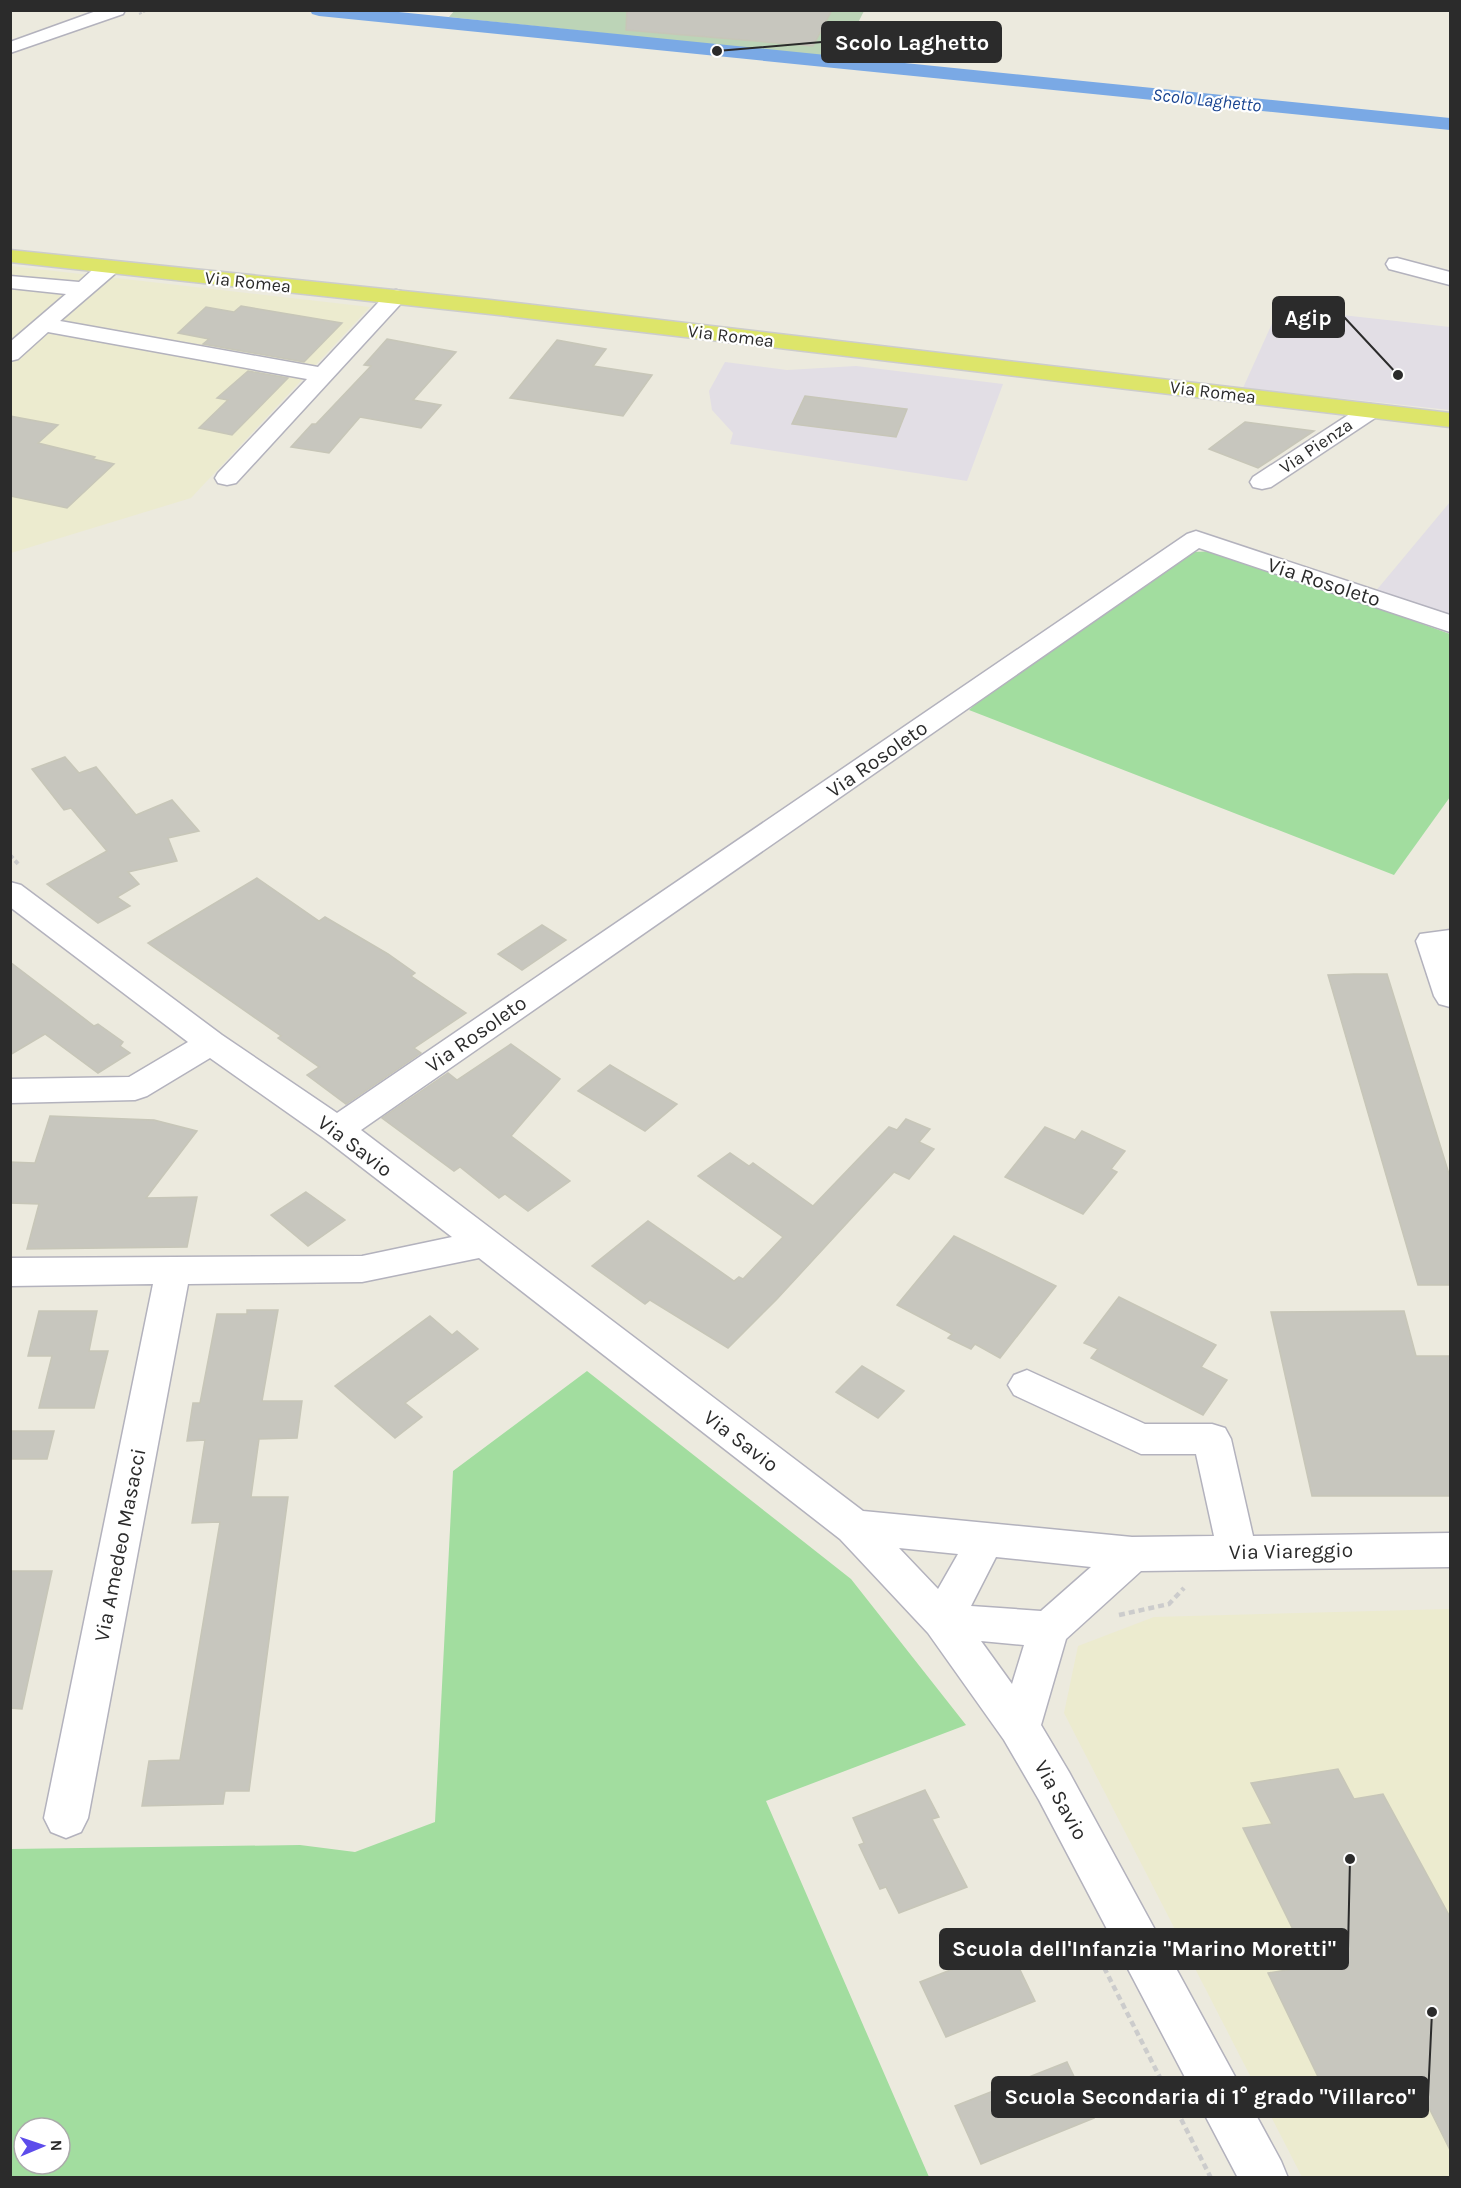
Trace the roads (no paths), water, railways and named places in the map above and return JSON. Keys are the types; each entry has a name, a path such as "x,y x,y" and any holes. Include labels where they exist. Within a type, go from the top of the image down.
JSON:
{"main road":[{"name":"Via Romea","path":"10,256 396,297 1450,420"}],"street":[{"path":"68,10 96,18"},
{"path":"10,48 117,10"},
{"path":"1397,264 1450,279"},
{"path":"10,354 109,267"},
{"path":"10,282 84,289"},
{"path":"227,478 396,297"},
{"path":"44,325 323,375"},
{"name":"Via Pienza","path":"1262,482 1370,411"},
{"name":"Via Rosoleto","path":"336,1130 1196,539 1450,624"},
{"name":"Via Savio","path":"10,892 211,1043 336,1130 854,1527 942,1621 1019,1727 1060,1796 1264,2178"},
{"path":"1450,940 1431,941 1450,996"},
{"path":"10,1091 135,1088 211,1043"},
{"path":"10,1272 362,1269 484,1244"},
{"name":"Via Amedeo Masacci","path":"66,1818 173,1272"},
{"path":"1027,1385 1141,1439 1212,1439 1237,1551"},
{"name":"Via Viareggio","path":"854,1527 1132,1554 1450,1550"},
{"path":"985,1541 942,1621 1049,1629"},
{"path":"1019,1727 1049,1629 1132,1554"}],"waterway":[{"name":"Scolo Laghetto","path":"319,10 1450,124"}],"place":[{"name":"Scolo Laghetto","path":"717,51"},
{"name":"Agip","path":"1398,375"},
{"name":"Scuola dell'Infanzia \"Marino Moretti\"","path":"1350,1859"},
{"name":"Scuola Secondaria di 1° grado \"Villarco\"","path":"1432,2012"}]}
